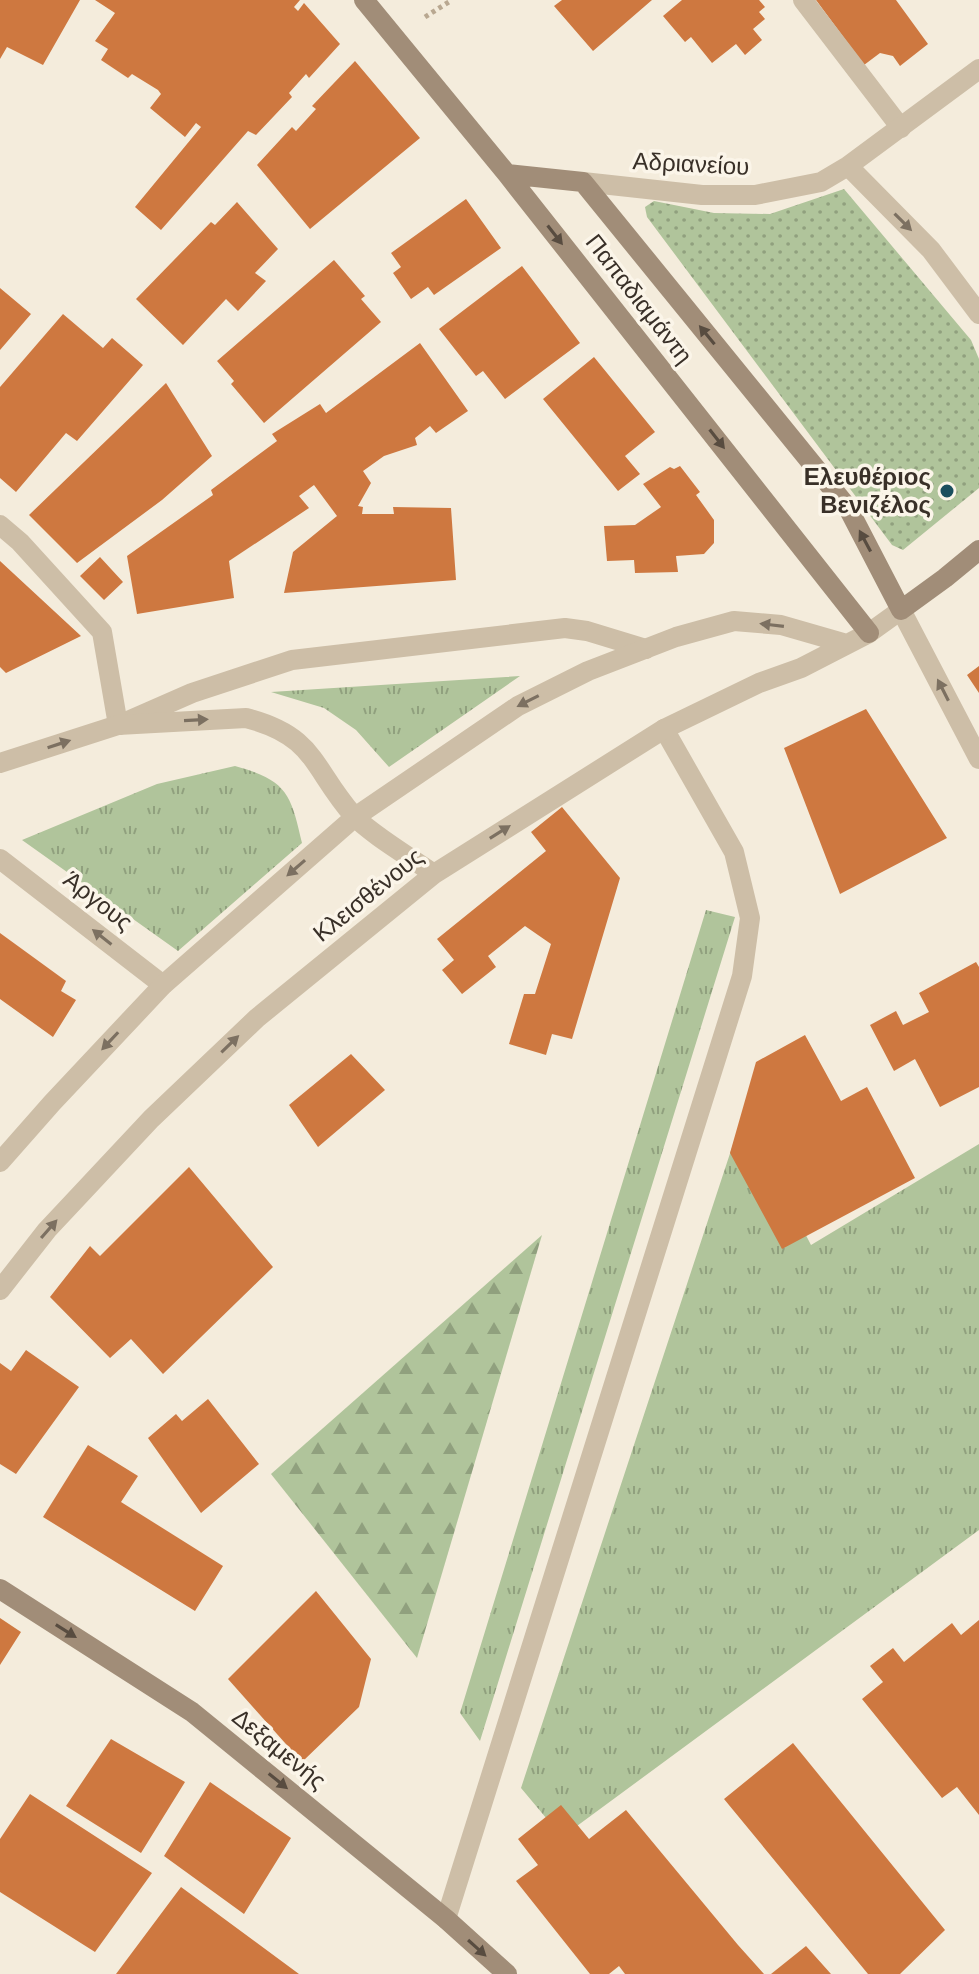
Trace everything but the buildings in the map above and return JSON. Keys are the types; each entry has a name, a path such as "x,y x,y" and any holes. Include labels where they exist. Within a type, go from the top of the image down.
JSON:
{"main road":[{"name":"Παπαδιαμάντη","path":"364,0 507,174 869,633"},
{"name":"Αδριανείου","path":"507,174 583,182"},
{"name":"Παπαδιαμάντη","path":"583,182 848,508 901,610"},
{"path":"901,610 979,550"},
{"name":"Δεξαμενής","path":"0,1589 192,1712 446,1919 507,1974"}],"street":[{"path":"803,0 901,128"},
{"name":"Αδριανείου","path":"583,182 702,195 755,195 821,182 848,166 979,69"},
{"path":"848,166 931,250 979,314"},
{"path":"0,525 20,542 102,632 118,725"},
{"name":"Κλεισθένους","path":"0,1290 47,1230 172,1099 257,1018 434,874 664,729 759,683 801,668 869,633 901,610"},
{"name":"Παπαδιαμάντη","path":"901,610 979,759"},
{"path":"0,1162 163,985 355,817 518,706 588,671 676,637 734,621 781,625 847,644"},
{"path":"0,763 118,725 192,693 292,660 565,628 587,631 646,649"},
{"path":"118,725 246,718 265,722 295,738 306,749 355,817 434,874"},
{"path":"446,1919 742,976 750,918 734,852 664,729"},
{"name":"Άργους","path":"0,859 163,985"}],"green space":[{"path":"844,189 971,340 979,359 979,488 903,550 892,545 647,217 645,207 654,201 714,213 770,214"},
{"path":"520,676 389,767 356,730 324,708 271,692"},
{"path":"235,766 266,777 284,791 294,812 302,843 178,951 22,840 157,784"},
{"path":"706,910 735,917 480,1741 460,1713"},
{"path":"743,1114 811,1245 979,1144 979,1530 562,1837 521,1788"},
{"path":"542,1235 417,1658 271,1474"}],"place":[{"name":"Ελευθέριος Βενιζέλος","path":"947,491"}]}
